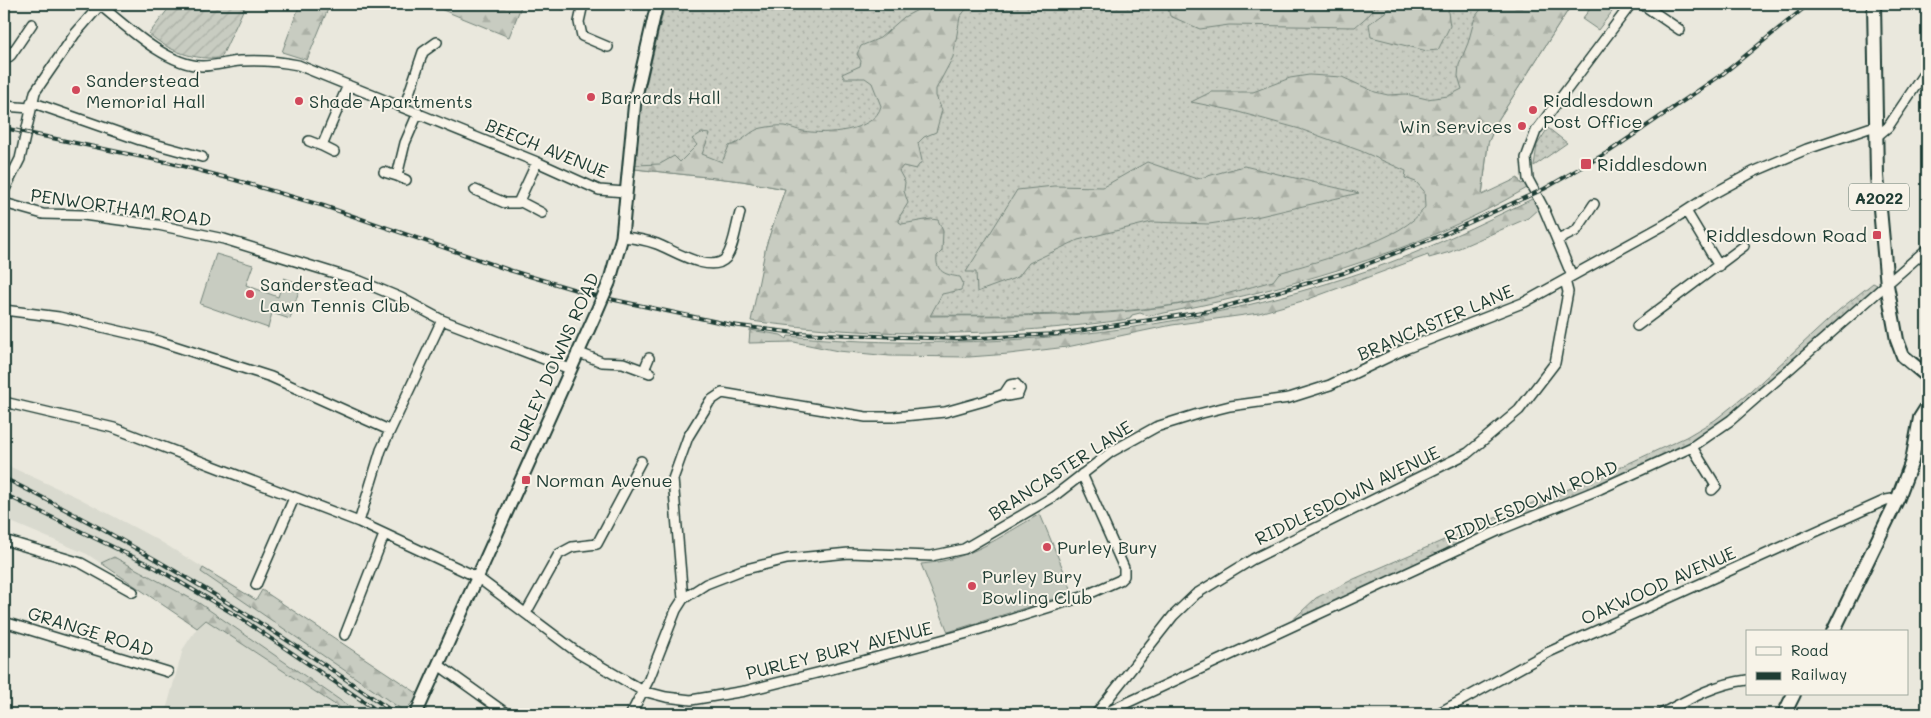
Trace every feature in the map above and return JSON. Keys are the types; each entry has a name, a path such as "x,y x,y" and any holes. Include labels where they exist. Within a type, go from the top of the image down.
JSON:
{"main road":[{"name":"A2022","path":"1874,4 1876,132 1881,228 1887,285 1897,340 1903,356 1927,376"},
{"path":"1834,630 1898,498 1922,436 1920,418 1927,407"},
{"path":"1784,714 1793,696"}],"street":[{"path":"4,191 20,159 35,92 58,58 100,4"},
{"name":"BEECH AVENUE","path":"100,4 148,43 168,55 185,62 200,66 276,61 298,65 537,162 599,190 625,192"},
{"path":"564,4 572,4"},
{"path":"583,4 579,22 582,36 608,47"},
{"name":"PURLEY DOWNS ROAD","path":"416,714 440,666 477,577 609,283 622,237 635,100 657,4"},
{"name":"RIDDLESDOWN AVENUE","path":"1096,714 1173,616 1196,594 1253,559 1468,453 1519,410 1555,364 1569,278 1558,240 1526,172 1526,158 1530,142 1536,131 1631,4"},
{"path":"1642,4 1680,30"},
{"path":"4,61 11,55 27,27"},
{"path":"404,108 423,52 438,42"},
{"path":"1876,132 1888,127 1927,69"},
{"path":"322,146 348,85"},
{"path":"4,106 31,105 140,140 202,157"},
{"path":"397,176 405,143 418,114"},
{"name":"BRANCASTER LANE","path":"683,599 706,584 742,570 787,559 849,553 931,556 964,549 1041,504 1111,452 1156,427 1230,406 1308,393 1405,349 1504,311 1569,278 1753,172 1807,149 1876,132"},
{"path":"309,141 334,152"},
{"path":"521,202 537,162"},
{"path":"384,172 406,180"},
{"path":"475,190 508,204 521,202 542,213"},
{"name":"PENWORTHAM ROAD","path":"4,203 43,214 83,215 158,225 224,239 360,281 401,298 442,320 570,369"},
{"path":"1558,240 1576,231 1594,204"},
{"path":"1686,211 1719,266"},
{"path":"622,237 655,243 695,261 709,264 719,263 726,257 739,216 728,217"},
{"path":"1637,326 1744,246"},
{"name":"RIDDLESDOWN ROAD","path":"1103,714 1494,533 1600,489 1692,447 1731,420 1927,249"},
{"path":"4,310 59,317 149,338 271,377 389,430"},
{"path":"358,522 375,466 389,430 442,320"},
{"path":"577,352 602,362 623,363 647,371 649,358"},
{"path":"631,714 683,599 673,479 688,437 710,402 722,393 866,417 884,417 945,412 1004,394"},
{"path":"4,402 114,428 358,522 477,577"},
{"path":"1692,447 1716,486"},
{"path":"526,613 559,554 572,547 596,544 641,461"},
{"name":"PURLEY BURY AVENUE","path":"477,577 578,653 643,691 666,697 691,700 745,691 964,634 1082,597 1120,580 1124,576 1124,568 1082,474"},
{"path":"256,585 294,498"},
{"name":"OAKWOOD AVENUE","path":"1438,714 1549,652 1886,500 1898,498"},
{"path":"346,635 384,535"},
{"path":"4,540 81,563 132,592"},
{"name":"GRANGE ROAD","path":"4,622 168,672"},
{"path":"440,666 507,714"},
{"path":"1661,714 1697,694 1728,682 1746,680"}],"shaded area":[{"path":"4,464 77,497 158,540 256,600 262,590 420,695 403,714 165,714 183,649 197,628 87,554 4,519"}],"green space":[{"path":"172,4 246,4 221,58 201,58 183,54 165,46 149,34"},
{"path":"300,4 330,4 307,60 282,52"},
{"path":"428,4 522,4 509,37"},
{"path":"665,4 1572,4 1498,120 1488,143 1482,196 1455,211 1325,263 1259,286 1170,306 1126,311 1061,314 886,315 754,312 766,246 785,189 742,181 635,169 641,106"},
{"path":"929,4 970,4 960,17 953,57 936,89 936,96 942,110 936,132 924,137 918,143 922,161 916,169 903,166 899,171 905,182 904,191 908,203 900,216 899,222 902,224 931,219 938,220 943,231 942,251 937,256 938,266 946,274 960,277 963,283 961,290 942,294 930,316 1028,316 1094,314 1192,302 1273,281 1279,273 1359,248 1399,230 1414,219 1425,207 1424,191 1416,182 1405,178 1406,171 1361,151 1300,129 1231,110 1191,102 1211,92 1253,92 1290,78 1309,75 1342,77 1375,92 1388,95 1406,94 1427,99 1448,96 1462,89 1458,76 1459,65 1468,43 1475,17 1485,4 1572,4 1498,120 1488,143 1482,195 1518,178 1521,184 1526,182 1527,188 1483,212 1391,252 1343,268 1247,295 1149,316 1140,313 1132,315 1130,319 1083,325 988,332 894,333 799,327 751,321 766,246 785,189 742,181 635,169 635,165 660,164 674,156 680,162 697,145 692,139 701,133 710,134 702,154 722,162 729,146 758,129 782,126 801,131 835,132 848,130 869,121 877,115 881,106 872,83 865,78 844,78 842,74 860,66 861,61 857,54 861,46 880,38 904,17"},
{"path":"1167,4 1377,4 1370,14 1355,27 1229,25 1200,29 1170,16"},
{"path":"1396,4 1450,4 1448,12 1450,26 1438,50 1427,51 1371,37 1369,24"},
{"path":"1594,4 1618,4 1598,30 1582,19"},
{"path":"1548,128 1567,143 1534,166 1537,145"},
{"path":"1147,162 1197,179 1244,166 1359,193 1256,217 1209,224 1152,222 1078,240 1029,263 1018,277 977,292 976,272 966,272 1017,190 1054,186 1103,187"},
{"path":"1532,199 1535,200 1542,210 1538,209 1528,218 1450,252 1429,258 1428,255 1306,300 1259,313 1172,325 1067,347 969,357 890,356 838,351 794,342 749,343 750,330 781,335 787,339 788,336 862,341 936,342 1009,340 1082,334 1155,324 1227,310 1298,292 1369,270 1431,246"},
{"name":"Sanderstead Lawn Tennis Club","path":"216,254 253,265 246,285 278,297 284,278 301,284 290,319 272,313 268,328 200,304"},
{"path":"1873,283 1879,286 1729,417 1690,444 1660,460 1501,525 1285,627 1316,598 1354,579 1504,514 1592,480 1686,437 1715,420 1750,392 1839,310"},
{"path":"1040,514 1073,593 948,632 921,564 939,562 969,553"},
{"path":"114,557 199,603 360,714 349,714 206,620 197,628 101,563"},
{"path":"203,568 256,600 262,590 420,695 404,711 201,572"}],"railway":[{"path":"4,128 171,163 235,180 324,206 509,270 596,296 732,325 796,333 956,339 1058,334 1209,311 1344,273 1442,235 1544,189 1610,151 1724,73 1809,4"},
{"path":"4,478 155,559 253,619 396,714"},
{"path":"4,494 156,568 239,617 382,714"}],"place":[{"name":"Sanderstead Memorial Hall","path":"76,90"},
{"name":"Barrards Hall","path":"591,97"},
{"name":"Shade Apartments","path":"299,101"},
{"name":"Riddlesdown Post Office","path":"1533,110"},
{"name":"Win Services","path":"1522,126"},
{"name":"Riddlesdown","path":"1586,164"},
{"name":"Riddlesdown Road","path":"1877,235"},
{"name":"Sanderstead Lawn Tennis Club","path":"250,294"},
{"name":"Norman Avenue","path":"526,480"},
{"name":"Purley Bury","path":"1047,547"},
{"name":"Purley Bury Bowling Club","path":"972,586"}]}
